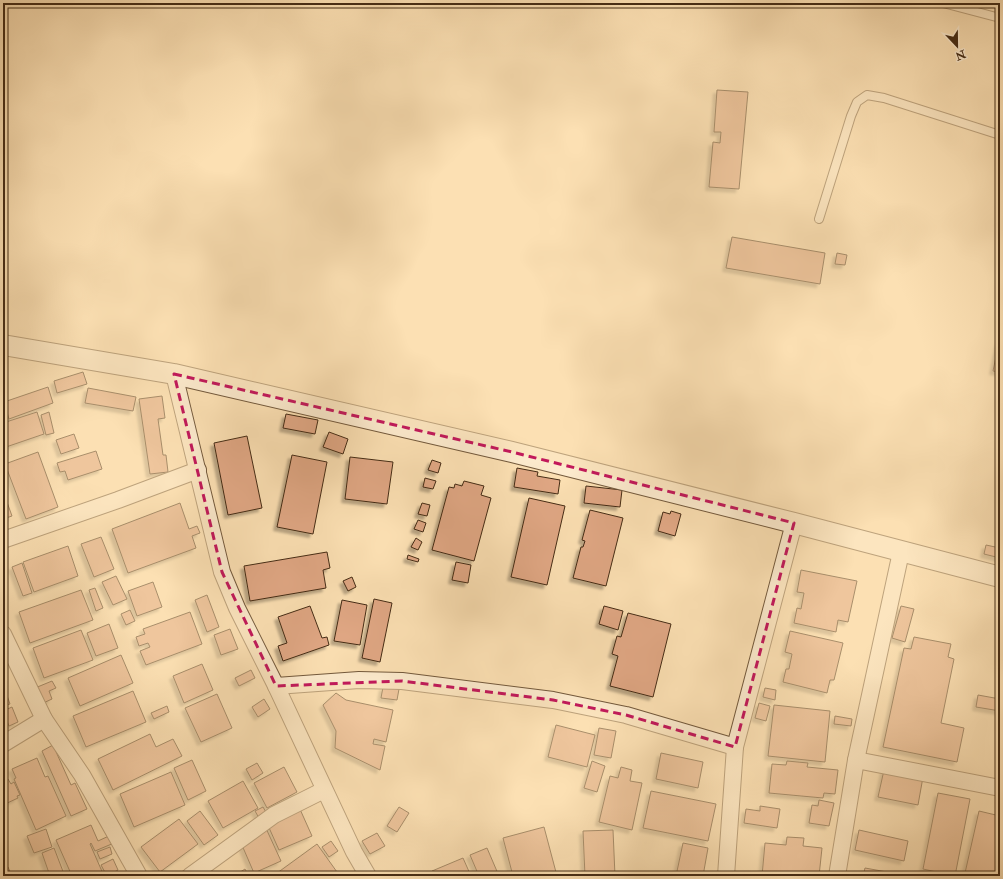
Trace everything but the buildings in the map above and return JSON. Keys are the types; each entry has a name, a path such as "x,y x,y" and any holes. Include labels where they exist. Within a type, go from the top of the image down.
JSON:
{"street":[{"path":"3,345 174,374 512,452 794,523 1000,578"},
{"path":"174,374 222,572 236,608 276,686 354,852 368,876"},
{"path":"3,540 118,500 198,470"},
{"path":"726,876 735,747 794,523"},
{"path":"837,876 856,760 901,552"},
{"path":"3,634 44,719 82,776 139,876"},
{"path":"276,686 359,680 402,681 537,698 626,715 735,747"},
{"path":"3,744 44,719"},
{"path":"856,760 1000,788"},
{"path":"190,876 274,815 324,790"}],"lane":[{"path":"943,3 1000,18"},
{"path":"819,219 851,116 857,102 867,95 884,98 1000,135"}],"highlighted area":[{"path":"174,374 512,452 794,523 735,747 626,715 553,700 402,681 276,686 222,572"}]}
